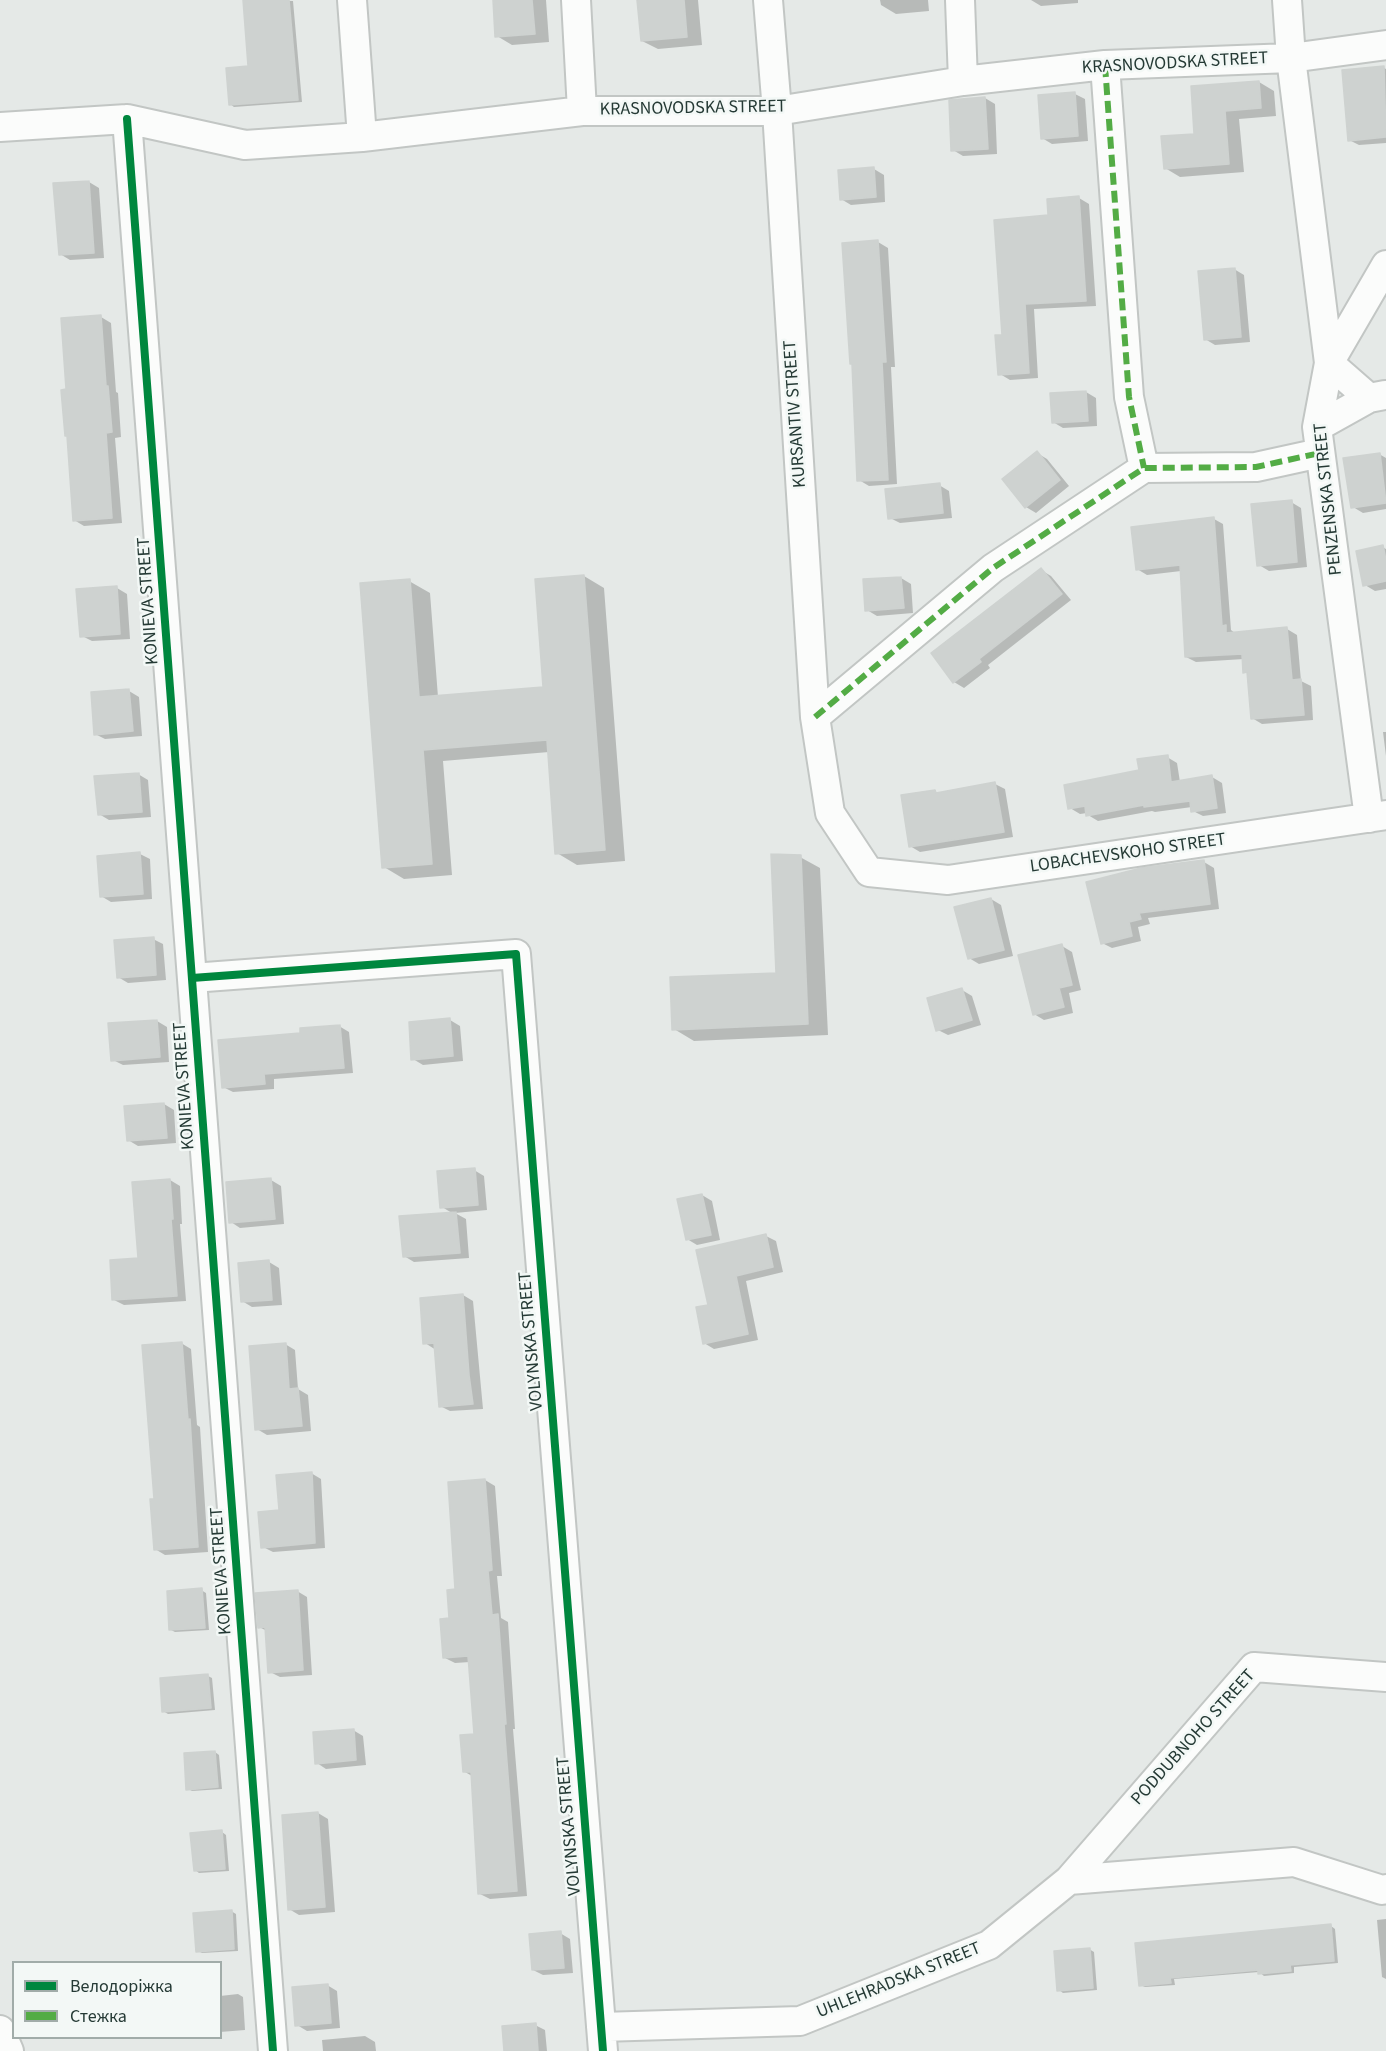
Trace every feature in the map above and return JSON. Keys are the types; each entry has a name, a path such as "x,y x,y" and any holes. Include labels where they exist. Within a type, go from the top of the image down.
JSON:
{"street":[{"path":"352,0 363,136"},
{"path":"576,0 582,111"},
{"name":"KURSANTIV STREET","path":"768,0 815,717 830,813 869,872"},
{"path":"960,0 963,81"},
{"name":"PENZENSKA STREET","path":"1287,0 1291,58 1329,363 1319,440 1379,819"},
{"name":"KRASNOVODSKA STREET","path":"0,127 128,119 245,145 363,136 582,111 777,111 963,81 1105,65 1291,58 1386,45"},
{"path":"1105,65 1129,397 1144,468"},
{"name":"KONIEVA STREET","path":"128,119 273,2051"},
{"path":"815,717 993,568 1144,468 1256,467 1319,440 1378,396 1329,363 1386,265"},
{"name":"LOBACHEVSKOHO STREET","path":"869,872 948,880 1379,819"},
{"name":"VOLYNSKA STREET","path":"192,978 516,954 602,2039"},
{"name":"PODDUBNOHO STREET","path":"1069,1880 1254,1667 1386,1677"},
{"path":"1069,1880 1294,1862 1382,1890 1386,1889"},
{"name":"UHLEHRADSKA STREET","path":"602,2039 800,2021 989,1945 1069,1880"},
{"path":"0,2030 9,2051"}],"building":[{"path":"243,0 289,0 298,100 229,105 226,68 248,66"},
{"path":"493,0 532,0 535,34 495,37"},
{"path":"637,0 684,0 687,37 641,41"},
{"path":"1384,66 1386,137 1348,141 1342,70"},
{"path":"1259,81 1261,108 1225,111 1229,164 1164,169 1161,136 1194,134 1191,86"},
{"path":"1075,92 1078,136 1041,139 1038,95"},
{"path":"985,97 988,149 951,151 949,100"},
{"path":"874,167 876,197 840,200 838,170"},
{"path":"89,181 94,253 59,255 53,183"},
{"path":"1079,196 1086,301 1025,304 1029,373 998,375 995,335 1002,335 994,220 1048,215 1047,199"},
{"path":"878,240 886,362 882,362 888,480 857,481 852,364 850,364 842,243"},
{"path":"1235,268 1241,337 1204,340 1198,271"},
{"path":"101,315 112,432 106,433 112,518 73,521 61,390 66,389 61,318"},
{"path":"1086,391 1088,421 1052,423 1050,393"},
{"path":"1037,451 1060,480 1025,508 1002,479"},
{"path":"1380,453 1386,503 1351,508 1343,458"},
{"path":"940,483 943,513 888,519 885,489"},
{"path":"1292,500 1297,562 1257,566 1251,504"},
{"path":"1214,517 1222,626 1226,625 1226,633 1287,627 1292,680 1301,679 1304,715 1251,719 1247,672 1243,673 1242,654 1185,657 1180,565 1136,570 1131,527"},
{"path":"1383,545 1386,581 1363,586 1356,551"},
{"path":"1041,568 1062,594 979,659 981,662 953,683 931,653"},
{"path":"584,575 605,850 555,854 547,740 423,750 432,864 382,868 360,583 410,579 419,697 543,687 535,579"},
{"path":"901,577 904,608 865,611 863,579"},
{"path":"117,586 120,634 80,637 76,589"},
{"path":"129,689 133,731 94,735 91,692"},
{"path":"1168,755 1171,782 1212,775 1217,808 1191,812 1190,801 1144,807 1144,805 1086,816 1085,806 1068,809 1064,785 1139,770 1137,759"},
{"path":"139,773 142,812 98,815 94,776"},
{"path":"995,782 1004,832 909,847 901,795 935,790 936,793"},
{"path":"140,852 143,894 100,897 97,856"},
{"path":"771,854 801,855 808,1024 672,1030 670,977 776,973"},
{"path":"1204,860 1210,904 1139,913 1141,919 1129,922 1132,936 1101,944 1086,882 1141,868"},
{"path":"991,898 1004,950 968,959 954,907"},
{"path":"154,937 156,975 117,978 114,940"},
{"path":"1062,944 1072,985 1059,988 1064,1007 1033,1015 1018,955"},
{"path":"962,988 972,1020 936,1031 927,998"},
{"path":"450,1018 453,1056 411,1060 409,1022"},
{"path":"157,1020 160,1057 111,1061 108,1023"},
{"path":"340,1025 344,1068 264,1074 265,1084 222,1088 218,1040 300,1033 300,1028"},
{"path":"164,1103 167,1138 127,1141 124,1106"},
{"path":"475,1168 478,1205 440,1208 437,1171"},
{"path":"271,1178 275,1219 229,1223 226,1182"},
{"path":"170,1179 177,1296 112,1300 110,1260 138,1258 132,1182"},
{"path":"702,1194 711,1235 686,1240 677,1199"},
{"path":"456,1212 460,1253 403,1257 399,1216"},
{"path":"766,1234 773,1267 736,1276 748,1334 703,1344 696,1307 708,1305 696,1250"},
{"path":"269,1260 272,1300 241,1302 238,1263"},
{"path":"463,1294 473,1404 439,1407 434,1343 423,1344 420,1298"},
{"path":"182,1342 188,1420 190,1419 198,1547 154,1550 150,1499 154,1499 142,1345"},
{"path":"286,1343 289,1389 298,1388 302,1426 255,1430 249,1346"},
{"path":"312,1472 315,1543 261,1548 258,1512 279,1510 276,1475"},
{"path":"485,1479 492,1570 488,1571 492,1615 498,1614 517,1891 478,1894 471,1772 463,1772 460,1735 474,1734 468,1656 443,1658 440,1619 449,1618 447,1590 455,1589 448,1482"},
{"path":"202,1588 205,1628 169,1630 167,1591"},
{"path":"298,1590 303,1670 268,1673 265,1627 258,1628 255,1593"},
{"path":"208,1674 211,1708 162,1712 160,1678"},
{"path":"354,1729 356,1760 315,1764 313,1732"},
{"path":"215,1751 218,1787 186,1790 184,1753"},
{"path":"318,1812 325,1907 288,1910 282,1815"},
{"path":"222,1830 225,1869 194,1871 190,1833"},
{"path":"232,1910 234,1949 196,1952 193,1913"},
{"path":"1331,1924 1334,1961 1290,1965 1291,1971 1258,1974 1258,1970 1170,1978 1171,1983 1139,1986 1135,1943"},
{"path":"561,1931 564,1968 532,1970 529,1934"},
{"path":"1090,1948 1093,1988 1057,1991 1054,1951"},
{"path":"328,1984 331,2023 295,2026 292,1987"},
{"path":"536,2023 538,2051 504,2051 502,2026"}],"marked path":[{"path":"1105,65 1129,397 1144,468"},
{"path":"815,717 993,568 1144,468 1256,467 1320,453"}],"cycle path":[{"path":"127,119 273,2051"},
{"path":"192,978 516,954 603,2051"}]}
